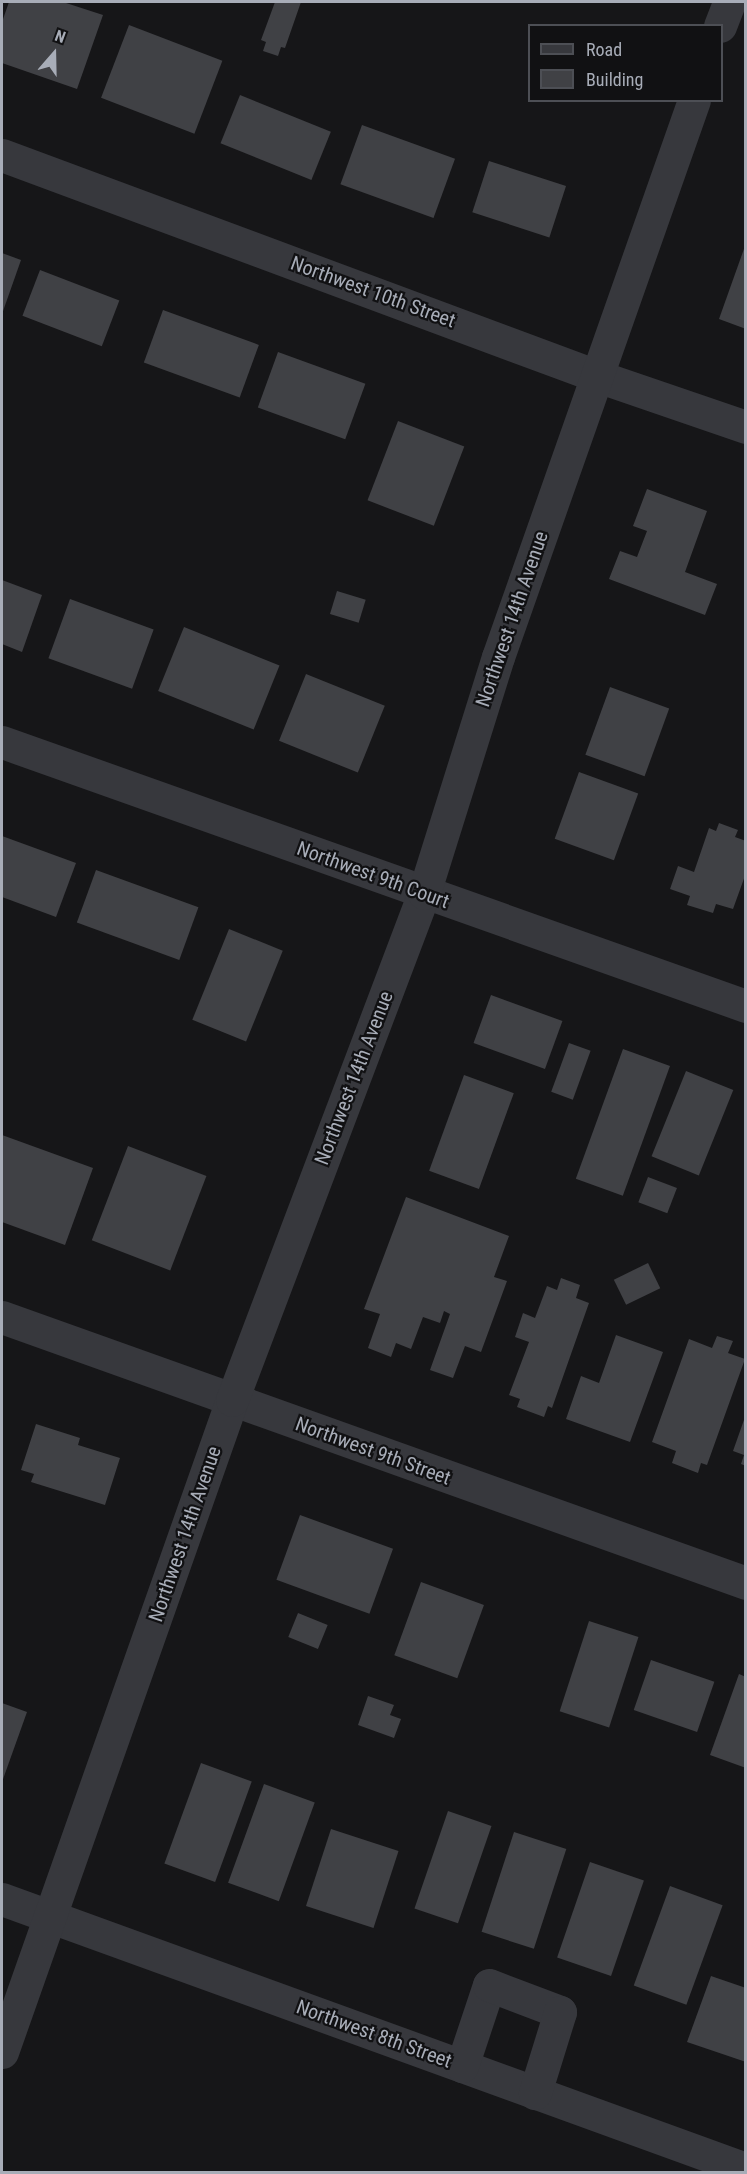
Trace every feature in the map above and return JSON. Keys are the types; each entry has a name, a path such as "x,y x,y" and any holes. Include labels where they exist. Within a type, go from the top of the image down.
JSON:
{"street":[{"path":"721,24 729,2"},
{"name":"Northwest 14th Avenue","path":"2,2052 232,1400 424,893 498,657 693,102"},
{"name":"Northwest 10th Street","path":"2,155 597,376 746,427"},
{"name":"Northwest 9th Court","path":"2,742 746,1006"},
{"name":"Northwest 9th Street","path":"2,1317 746,1583"},
{"name":"Northwest 8th Street","path":"2,1899 746,2169"},
{"path":"462,2066 489,1985 560,2012 536,2093"}],"building":[{"path":"9,2 63,2 103,15 77,89 2,63 2,22"},
{"path":"275,2 301,2 285,48 281,47 278,56 263,51 266,42 261,40"},
{"path":"129,25 222,61 194,134 101,98"},
{"path":"240,95 331,132 311,180 221,143"},
{"path":"362,125 455,159 433,218 340,184"},
{"path":"489,161 566,186 549,237 472,212"},
{"path":"746,246 746,329 719,319"},
{"path":"2,253 21,260 2,314"},
{"path":"40,270 119,300 102,346 22,316"},
{"path":"163,310 259,345 240,398 144,363"},
{"path":"278,352 365,384 345,439 258,407"},
{"path":"398,421 464,446 434,526 368,500"},
{"path":"647,489 707,511 685,572 717,584 705,615 609,579 620,551 637,557 647,531 633,526"},
{"path":"2,580 42,595 22,652 2,644"},
{"path":"337,591 366,600 359,623 330,614"},
{"path":"70,599 154,629 132,689 48,658"},
{"path":"184,627 279,666 254,730 158,691"},
{"path":"306,674 385,706 358,773 279,741"},
{"path":"610,687 669,709 645,776 585,755"},
{"path":"579,772 638,794 614,860 555,839"},
{"path":"719,823 738,830 735,837 746,841 746,873 733,909 716,904 713,913 687,905 690,896 670,889 678,866 694,872 709,828 716,831"},
{"path":"2,836 76,863 56,917 2,897"},
{"path":"96,870 198,907 179,960 77,923"},
{"path":"229,929 283,951 246,1042 192,1020"},
{"path":"491,995 562,1021 545,1069 474,1043"},
{"path":"569,1043 591,1051 573,1100 551,1092"},
{"path":"623,1049 670,1066 623,1196 576,1179"},
{"path":"686,1071 733,1090 699,1175 652,1156"},
{"path":"464,1075 514,1093 479,1189 429,1171"},
{"path":"2,1135 93,1168 65,1245 2,1222"},
{"path":"128,1146 206,1176 170,1270 92,1240"},
{"path":"648,1177 677,1188 667,1213 638,1202"},
{"path":"406,1197 509,1236 494,1277 507,1281 481,1352 465,1346 453,1378 430,1370 450,1314 444,1311 440,1323 423,1317 411,1349 396,1343 391,1357 368,1348 380,1314 364,1309"},
{"path":"648,1263 660,1288 626,1305 614,1280"},
{"path":"561,1278 580,1285 576,1298 589,1303 552,1408 548,1406 544,1417 517,1407 520,1399 509,1395 529,1342 515,1337 523,1313 535,1318 547,1286 557,1290"},
{"path":"616,1335 663,1352 630,1442 566,1419 581,1376 599,1383"},
{"path":"717,1336 733,1341 728,1353 745,1359 707,1465 701,1463 698,1473 672,1463 676,1451 652,1442 689,1339 712,1348"},
{"path":"745,1417 746,1466 741,1464 744,1455 733,1451"},
{"path":"36,1424 80,1438 78,1445 120,1458 105,1505 31,1482 34,1474 21,1470"},
{"path":"300,1515 393,1549 369,1614 276,1580"},
{"path":"421,1582 484,1605 457,1678 394,1655"},
{"path":"298,1613 328,1625 318,1649 288,1637"},
{"path":"589,1621 638,1637 609,1727 560,1711"},
{"path":"651,1660 714,1682 697,1732 634,1710"},
{"path":"739,1674 746,1677 746,1768 710,1755"},
{"path":"368,1696 394,1705 390,1715 401,1719 394,1738 358,1725"},
{"path":"2,1703 27,1712 2,1782"},
{"path":"201,1763 252,1781 215,1882 164,1864"},
{"path":"264,1784 315,1802 279,1901 228,1883"},
{"path":"448,1811 491,1826 458,1923 414,1908"},
{"path":"331,1829 399,1851 373,1928 306,1906"},
{"path":"514,1832 566,1849 534,1949 482,1932"},
{"path":"590,1862 644,1881 611,1976 557,1957"},
{"path":"670,1886 723,1905 686,2005 634,1986"},
{"path":"711,1976 746,1988 746,2062 687,2042"}]}
